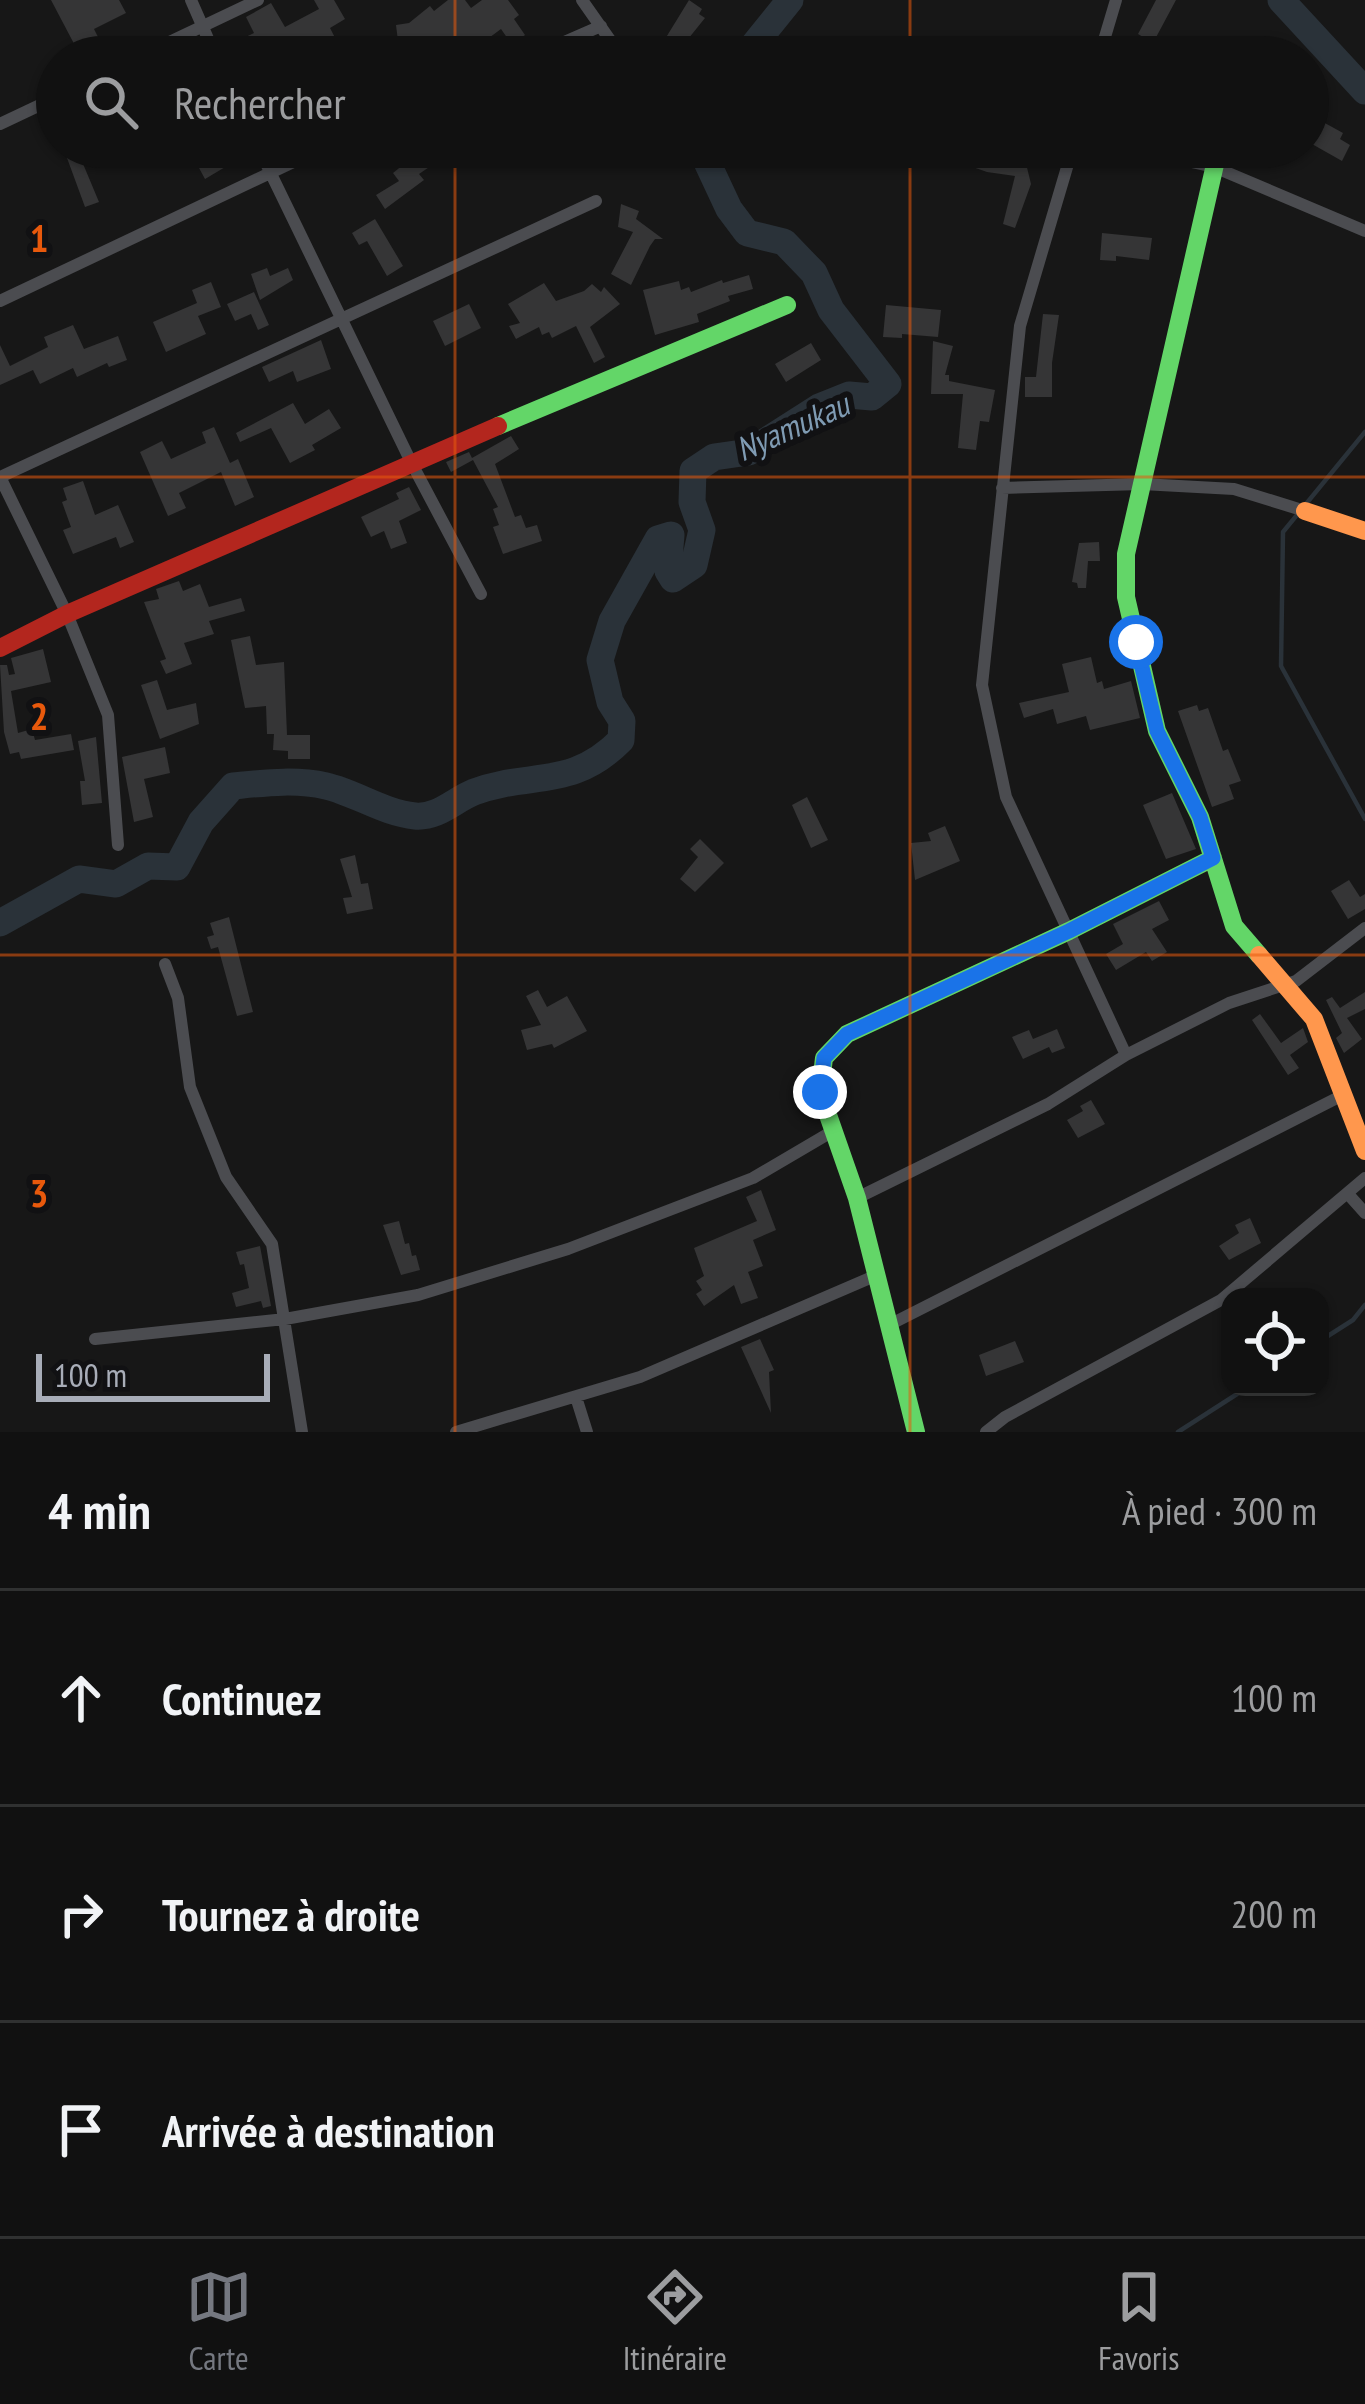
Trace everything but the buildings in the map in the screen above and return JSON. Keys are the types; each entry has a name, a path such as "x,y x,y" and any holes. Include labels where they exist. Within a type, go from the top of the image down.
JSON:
{"street":[{"path":"190,0 207,36"},
{"path":"182,36 258,0"},
{"path":"582,0 608,36"},
{"path":"1105,36 1116,0"},
{"path":"578,36 601,26"},
{"path":"0,124 36,107"},
{"path":"268,168 410,462 481,594"},
{"path":"0,302 276,168"},
{"path":"1067,168 1020,326 982,685 1006,797 1126,1055"},
{"path":"1214,168 1126,554 1126,597 1157,731 1200,817 1234,926 1314,1019 1365,1150"},
{"path":"1239,168 1365,232"},
{"path":"118,845 108,716 67,614 0,477 596,201"},
{"path":"0,648 410,462 787,305"},
{"path":"1002,488 1142,484 1234,489 1365,531"},
{"path":"916,1432 857,1198 820,1092 824,1058 847,1034 1213,858"},
{"path":"857,1198 1048,1104 1126,1055 1229,1003 1296,981 1365,928"},
{"path":"165,964 178,998 190,1087 226,1178 272,1244 302,1432"},
{"path":"890,1325 1341,1096"},
{"path":"94,1339 285,1319 418,1295 568,1249 753,1178 833,1131"},
{"path":"986,1432 1005,1417 1220,1300 1365,1178"},
{"path":"1348,1194 1365,1213"},
{"path":"456,1432 640,1377 877,1276"},
{"path":"576,1397 586,1432"}],"waterway":[{"name":"Nyamukau","path":"761,36 790,0"},
{"name":"Nyamukau","path":"1281,0 1314,36"},
{"name":"Nyamukau","path":"1329,52 1365,91"},
{"name":"Nyamukau","path":"0,923 79,879 116,884 148,866 177,867 201,822 233,786 314,784 392,811 423,816 494,786 568,773 603,756 621,740 622,721 610,702 600,660 612,621 658,539 671,535 668,571 673,579 694,565 702,530 692,502 693,471 714,457 749,452 819,407 849,395 872,397 888,384 831,310 814,273 784,242 747,233 729,209 710,168"},
{"path":"1365,432 1283,532 1281,666 1365,819"},
{"path":"1329,1335 1353,1320 1365,1305"},
{"path":"1178,1432 1234,1396"}],"traffic: fast":[{"path":"1214,168 1126,554 1126,597 1157,731 1200,817 1234,926 1259,955"},
{"path":"498,426 787,305"},
{"path":"916,1432 857,1198 820,1092 824,1058 847,1034 1213,858"}],"traffic: slow":[{"path":"1305,511 1365,531"},
{"path":"1259,955 1314,1019 1365,1151"}],"traffic: jam":[{"path":"0,648 67,614 498,426"}],"route":[{"path":"820,1092 824,1058 847,1034 1213,858 1200,817 1157,731 1136,642"}]}
